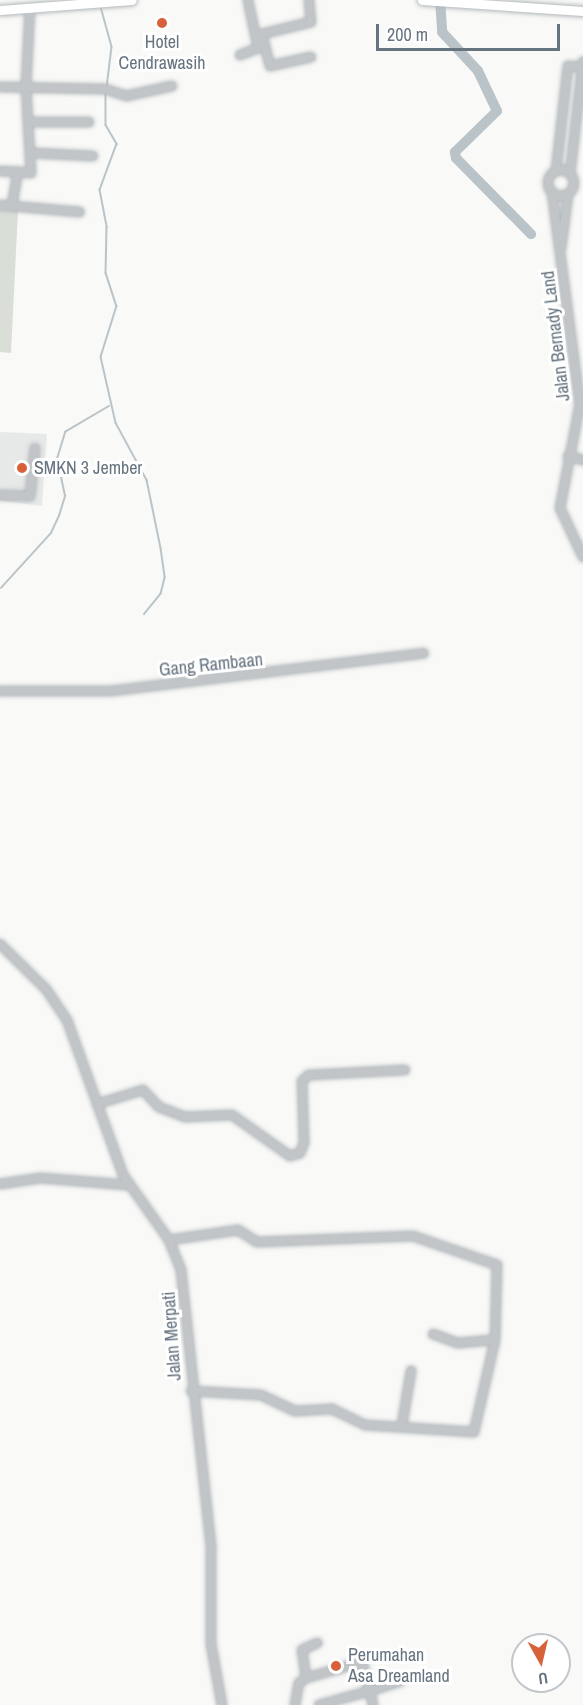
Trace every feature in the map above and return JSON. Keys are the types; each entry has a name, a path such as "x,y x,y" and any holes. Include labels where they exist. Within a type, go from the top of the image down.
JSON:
{"main road":[{"path":"0,10 132,0"},
{"path":"422,0 528,2 583,11"}],"street":[{"path":"240,55 258,48 248,0"},
{"path":"309,0 311,22 262,34 270,66 311,57"},
{"path":"0,171 31,174 33,153 26,86 30,8"},
{"path":"582,67 568,66 556,171 549,179 552,192 567,194 573,186 570,174 583,62"},
{"path":"0,87 105,89 126,96 172,86"},
{"path":"30,122 89,122"},
{"path":"33,153 93,156"},
{"path":"556,171 570,174"},
{"path":"12,205 18,172"},
{"name":"Jalan Bernady Land","path":"552,192 553,228 560,249 580,404 568,456 560,508 583,557"},
{"name":"Jalan Bernady Land","path":"560,249 567,194"},
{"path":"0,205 80,212"},
{"path":"0,495 30,496 35,448"},
{"path":"568,456 583,460"},
{"name":"Gang Rambaan","path":"0,691 111,691 424,652"},
{"name":"Jalan Merpati","path":"0,944 60,1009 128,1185 169,1240 186,1291 191,1391 210,1548 211,1644 222,1705"},
{"path":"97,1104 143,1090 159,1107 185,1117 232,1115 290,1156 300,1152 304,1143 302,1082 309,1075 405,1070"},
{"path":"0,1184 41,1178 128,1185"},
{"path":"169,1240 238,1230 256,1242 425,1238 496,1263 495,1340 476,1431 402,1425 365,1425 327,1408 287,1410 261,1395 191,1391"},
{"path":"434,1334 458,1343 495,1340"},
{"path":"402,1425 411,1371"},
{"path":"306,1678 302,1650 318,1643"},
{"path":"295,1705 299,1683 306,1678 362,1662 374,1705"},
{"path":"319,1705 400,1681"}],"shaded area":[{"path":"0,210 18,210 11,353 0,352"},
{"name":"SMKN 3 Jember","path":"0,432 47,434 42,506 0,501"}],"waterway":[{"path":"440,0 442,32 478,71 497,111 455,152 456,158 531,234"},
{"path":"101,7 112,47 107,86"},
{"path":"106,94 106,125 117,144 100,190 107,227 106,273 117,306 101,357 116,423 147,480 161,548 165,578 161,594 145,614"},
{"path":"1,588 51,533 59,516 65,496 57,459 65,432 109,406"}],"place":[{"name":"Hotel Cendrawasih","path":"162,23"},
{"name":"SMKN 3 Jember","path":"22,468"},
{"name":"Perumahan Asa Dreamland","path":"336,1666"}]}
